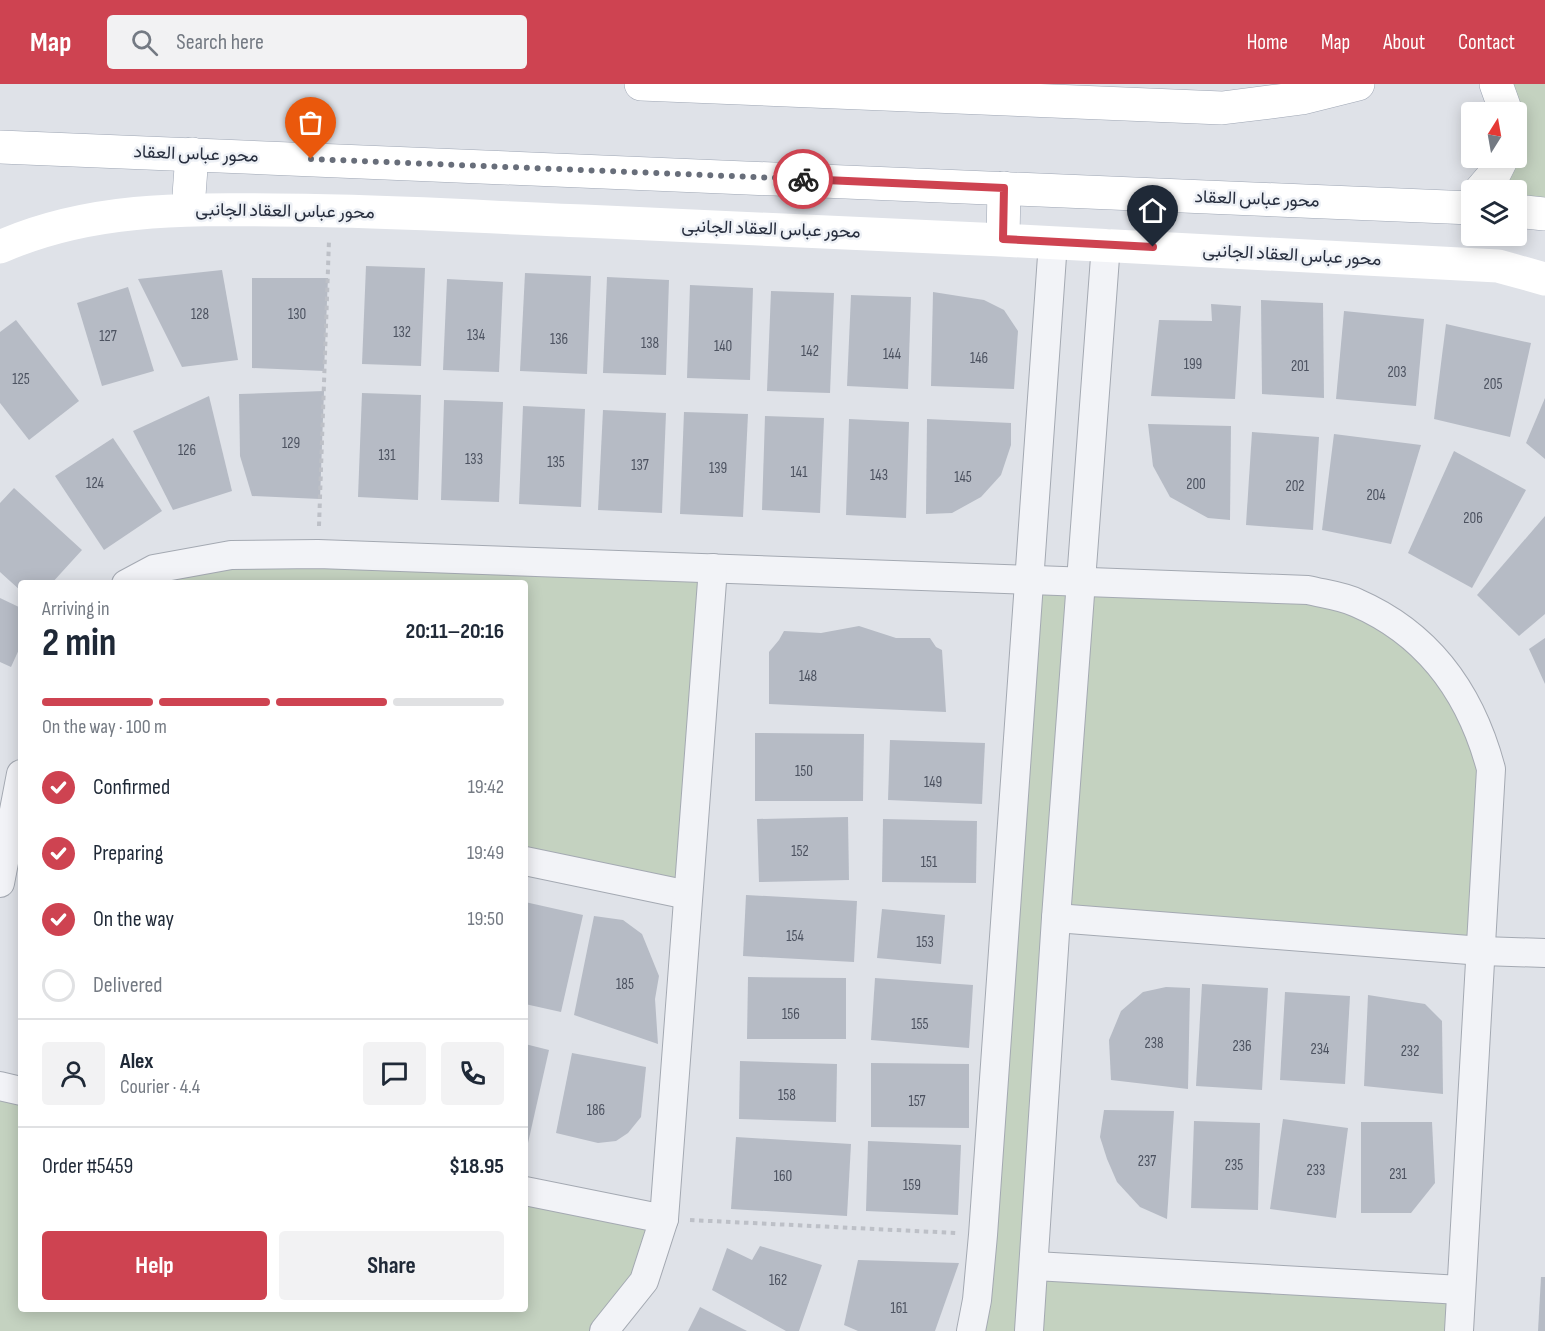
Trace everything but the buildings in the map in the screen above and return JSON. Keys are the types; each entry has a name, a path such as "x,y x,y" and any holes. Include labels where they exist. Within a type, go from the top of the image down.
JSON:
{"main road":[{"path":"641,84 1222,108 1302,98 1358,84"},
{"path":"1496,84 1502,102"},
{"name":"محور عباس العقاد","path":"0,147 1004,188 1461,202"},
{"path":"188,209 192,154"},
{"path":"1003,239 1004,188"},
{"name":"محور عباس العقاد الجانبى","path":"0,247 61,225 105,216 188,209 330,210 1003,239 1498,266 1545,279"},
{"path":"1527,212 1545,214"}],"street":[{"path":"971,1331 977,1300 983,1235 1053,242"},
{"path":"1029,1331 1056,918 1106,244"},
{"path":"133,580 154,569 231,555 318,554 1030,579 1308,590 1356,602 1399,625 1436,658 1465,700 1485,746 1491,769 1459,1331"},
{"path":"604,1331 644,1281 664,1219 712,568"},
{"path":"0,883 18,790"},
{"path":"528,862 688,895"},
{"path":"1056,918 1482,951 1545,953"},
{"path":"0,1086 18,1090"},
{"path":"528,1192 664,1219"},
{"path":"1035,1266 1461,1290"}],"path":[{"path":"318,554 330,210"},
{"path":"664,1219 983,1235"}],"green space":[{"path":"1496,84 1545,84 1545,214 1527,212 1527,180 1492,180 1505,168 1527,168 1527,102 1509,102"},
{"path":"200,560 713,568 688,895 528,862 528,580 138,580"},
{"path":"1030,580 1308,590 1399,625 1485,746 1482,951 1059,918 1035,1266 1461,1290 1459,1331 971,1331"},
{"path":"0,1086 18,1090 18,1312 528,1312 528,1192 664,1219 604,1331 0,1331"}],"way so far":[{"path":"311,159 803,179"}],"route":[{"path":"803,179 1004,188 1003,239 1153,247"}]}
